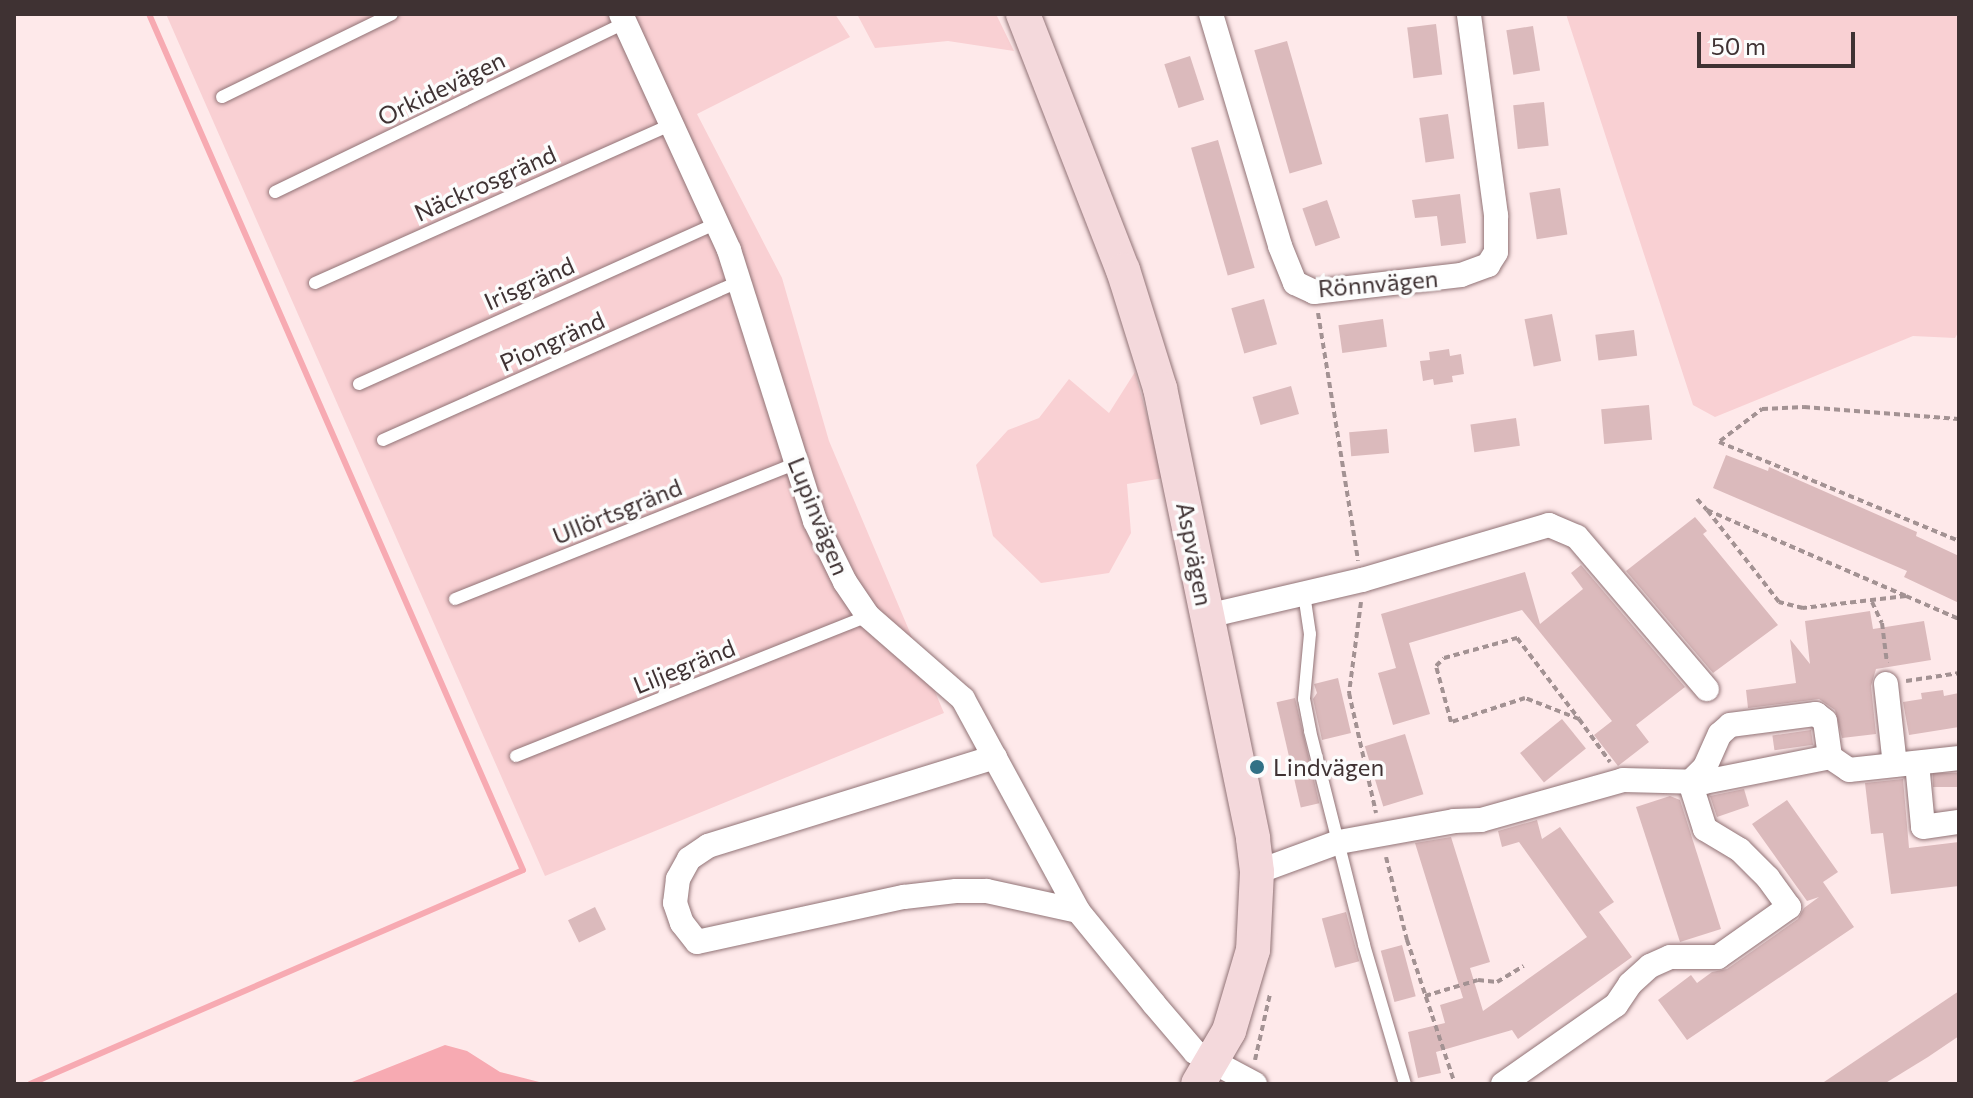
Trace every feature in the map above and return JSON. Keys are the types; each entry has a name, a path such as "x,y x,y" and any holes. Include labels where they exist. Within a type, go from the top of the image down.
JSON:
{"street":[{"name":"Aspvägen","path":"1023,14 1123,270 1148,345 1188,511 1257,872 1253,950 1241,999 1206,1073"},
{"name":"Rönnvägen","path":"1211,14 1280,246 1295,283 1314,292 1461,275 1488,265 1496,252 1496,215 1469,14"},
{"name":"Lupinvägen","path":"623,19 718,223 740,281 815,521 845,582 868,616 963,699 1078,911 1195,1052 1206,1073"},
{"path":"1207,616 1362,580 1549,525 1577,537 1707,689"},
{"path":"1886,684 1923,827 1959,822"},
{"path":"1690,782 1705,767 1720,734 1730,725 1816,714 1825,721 1830,757"},
{"path":"995,757 708,846 689,859 678,879 675,903 682,923 697,942 904,897 956,891 987,891 1078,911"},
{"path":"1257,872 1339,842 1381,833 1481,820 1623,780 1704,782 1830,757 1849,770 1959,758"},
{"path":"1503,1084 1616,1005 1630,984 1650,966 1670,957 1718,957 1789,907 1768,878 1740,850 1705,829 1690,782"},
{"path":"1206,1073 1255,1084"}],"lane":[{"path":"222,97 392,14"},
{"name":"Orkidevägen","path":"275,192 623,19"},
{"name":"Näckrosgränd","path":"315,283 674,123"},
{"name":"Irisgränd","path":"359,384 718,223"},
{"name":"Piongränd","path":"383,440 740,281"},
{"name":"Ullörtsgränd","path":"455,599 796,463"},
{"path":"1304,594 1310,634 1304,699 1364,945 1405,1084"},
{"name":"Liljegränd","path":"516,756 868,616"}],"path":[{"path":"1314,292 1362,580 1349,693 1381,833 1425,996 1455,1084"},
{"path":"1959,419 1804,407 1762,409 1719,442 1959,541"},
{"path":"1697,499 1779,602 1803,608 1906,596"},
{"path":"1707,510 1959,619"},
{"path":"1871,601 1882,623 1886,684 1959,673"},
{"path":"1579,719 1525,698 1451,722 1436,666 1444,658 1517,638 1579,719 1623,780"},
{"path":"1425,996 1478,980 1497,982 1524,966"}],"shaded area":[{"path":"166,14 835,14 850,37 697,114 782,278 829,441 944,713 545,876"},
{"path":"857,14 996,14 1014,51 948,41 875,48"},
{"path":"1566,14 1959,14 1959,331 1955,338 1913,336 1715,417 1693,405"},
{"path":"1135,372 1164,478 1127,484 1131,533 1109,573 1041,583 993,536 976,465 1008,430 1039,418 1069,379 1109,413"},
{"path":"445,1045 467,1051 500,1072 547,1084 347,1084"}],"building":[{"path":"1436,24 1442,75 1413,78 1407,28"},
{"path":"1533,26 1540,70 1513,75 1506,30"},
{"path":"1287,41 1322,164 1290,173 1254,50"},
{"path":"1190,56 1204,100 1179,108 1164,64"},
{"path":"1544,102 1549,146 1518,149 1513,105"},
{"path":"1448,114 1454,159 1426,163 1419,118"},
{"path":"1218,140 1255,268 1228,276 1191,148"},
{"path":"1560,188 1567,234 1537,239 1529,193"},
{"path":"1460,194 1466,243 1441,246 1437,216 1415,218 1412,200"},
{"path":"1327,200 1340,238 1315,246 1302,208"},
{"path":"1264,299 1277,344 1244,354 1231,308"},
{"path":"1552,314 1561,361 1534,366 1525,319"},
{"path":"1383,319 1387,347 1342,353 1338,325"},
{"path":"1634,330 1637,356 1598,361 1595,335"},
{"path":"1449,349 1450,356 1461,354 1464,374 1452,376 1453,382 1434,385 1433,379 1423,381 1420,361 1430,360 1429,352"},
{"path":"1291,386 1299,414 1261,425 1253,397"},
{"path":"1649,405 1652,440 1604,444 1601,409"},
{"path":"1516,418 1520,446 1474,452 1470,424"},
{"path":"1387,429 1389,453 1351,456 1349,432"},
{"path":"1726,455 1768,471 1769,467 1917,532 1916,536 1959,556 1959,603 1904,577 1907,571 1713,488"},
{"path":"1695,517 1707,531 1703,534 1778,625 1713,673 1626,571"},
{"path":"1581,565 1685,687 1636,725 1649,742 1618,766 1594,735 1612,721 1522,610 1409,643 1430,714 1393,725 1378,673 1396,668 1381,614 1525,572 1540,624 1583,589 1571,573"},
{"path":"1870,611 1873,629 1924,621 1931,660 1876,669 1871,686 1876,734 1842,738 1835,710 1819,699 1748,708 1746,690 1796,683 1790,639 1810,664 1805,621"},
{"path":"1338,678 1351,733 1322,740 1313,699 1317,693 1314,684"},
{"path":"1943,690 1944,696 1959,693 1959,727 1909,735 1903,702 1922,699 1921,693"},
{"path":"1295,698 1319,803 1301,808 1276,702"},
{"path":"1562,719 1586,749 1544,783 1520,753"},
{"path":"1811,730 1813,745 1774,750 1772,735"},
{"path":"1405,734 1423,794 1383,807 1365,746"},
{"path":"1933,773 1959,773 1959,787 1933,787"},
{"path":"1903,779 1909,848 1959,842 1959,886 1891,894 1883,833 1871,834 1865,783"},
{"path":"1744,789 1749,806 1717,817 1710,796"},
{"path":"1670,796 1680,800 1721,929 1680,942 1636,807"},
{"path":"1787,800 1838,872 1823,882 1854,927 1687,1040 1658,1000 1691,975 1697,983 1712,972 1727,969 1798,919 1804,908 1819,897 1807,901 1752,824"},
{"path":"1537,820 1542,839 1560,827 1614,902 1599,912 1632,957 1518,1039 1512,1030 1436,1052 1441,1073 1418,1078 1408,1032 1445,1023 1440,1005 1463,998 1415,843 1451,837 1490,962 1470,968 1483,1011 1587,937 1519,842 1502,847 1498,831"},
{"path":"595,907 606,929 579,943 568,920"},
{"path":"1346,912 1359,961 1335,968 1322,918"},
{"path":"1402,945 1416,996 1394,1002 1381,951"},
{"path":"1959,991 1959,1036 1928,1057 1884,1084 1821,1084"}],"waterway":[{"path":"30,1084 523,870 149,14"}],"place":[{"name":"Lindvägen","path":"1257,767"}]}
